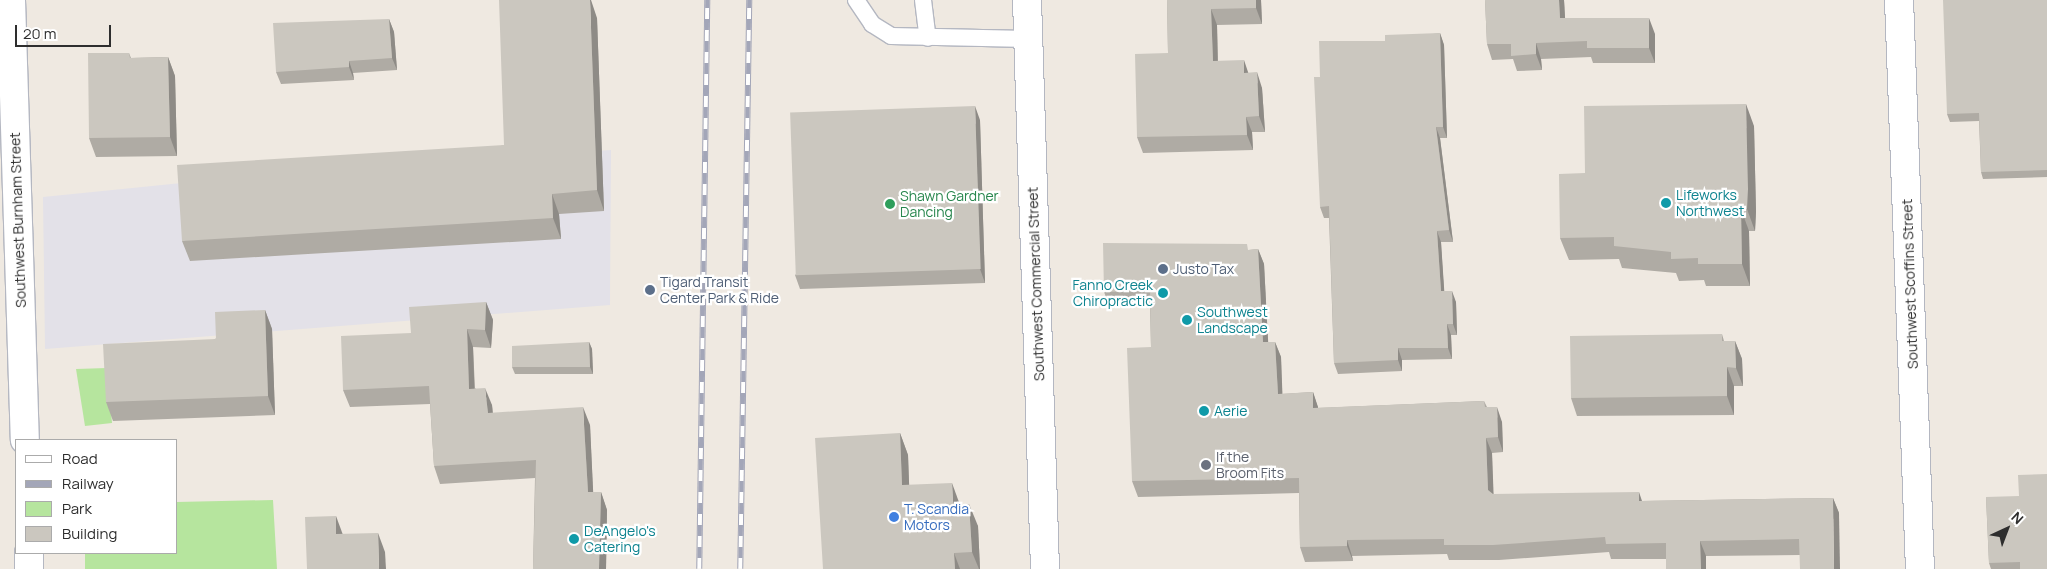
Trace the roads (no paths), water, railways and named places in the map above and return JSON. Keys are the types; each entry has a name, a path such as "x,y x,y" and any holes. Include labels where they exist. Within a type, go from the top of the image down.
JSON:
{"street":[{"name":"Southwest Burnham Street","path":"11,0 25,439"},
{"name":"Southwest Commercial Street","path":"1026,0 1046,569"},
{"name":"Southwest Scoffins Street","path":"1899,0 1920,569"},
{"path":"29,554 29,569"}],"lane":[{"path":"856,0 872,24 891,36 1028,39"},
{"path":"923,0 928,38"}],"railway":[{"path":"699,569 707,0"},
{"path":"740,569 749,0"}],"place":[{"name":"Lifeworks Northwest","path":"1666,203"},
{"name":"Shawn Gardner Dancing","path":"890,204"},
{"name":"Justo Tax","path":"1163,269"},
{"name":"Tigard Transit Center Park & Ride","path":"650,290"},
{"name":"Fanno Creek Chiropractic","path":"1163,293"},
{"name":"Southwest Landscape","path":"1187,320"},
{"name":"Aerie","path":"1204,411"},
{"name":"If the Broom Fits","path":"1206,465"},
{"name":"T. Scandia Motors","path":"894,517"},
{"name":"DeAngelo's Catering","path":"574,539"}]}
